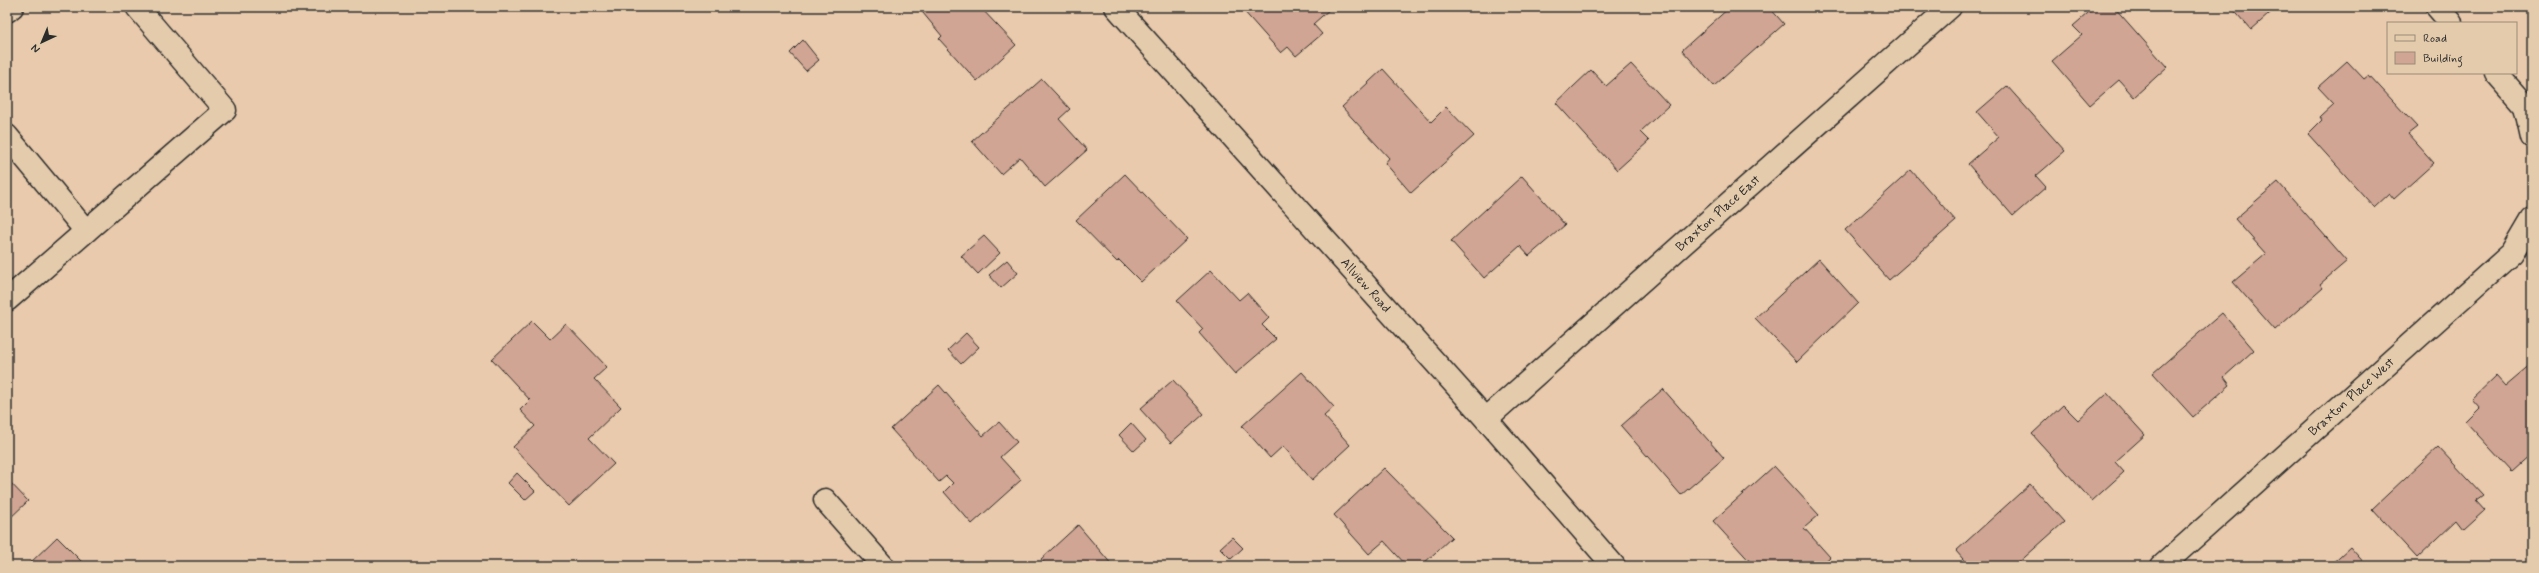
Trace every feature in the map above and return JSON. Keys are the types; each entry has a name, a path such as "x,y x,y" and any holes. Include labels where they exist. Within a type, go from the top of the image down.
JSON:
{"street":[{"path":"7,11 12,7"},
{"path":"7,300 225,110 136,7"},
{"name":"Allview Road","path":"1116,7 1486,419 1614,566"},
{"name":"Braxton Place East","path":"1486,419 1950,7"},
{"path":"2437,7 2450,22"},
{"path":"2497,74 2525,106 2532,137"},
{"path":"7,136 86,231"},
{"name":"Braxton Place West","path":"2162,566 2512,253 2532,219"},
{"path":"825,500 883,566"}],"building":[{"path":"918,7 980,7 1016,45 977,81 939,39 942,36"},
{"path":"1244,7 1328,7 1330,9 1313,24 1322,34 1296,56 1288,47 1281,53 1242,9"},
{"path":"1730,7 1769,7 1784,24 1714,86 1682,50"},
{"path":"2095,7 2114,7 2167,67 2134,97 2119,80 2090,105 2052,61 2082,35 2073,26"},
{"path":"2231,7 2277,7 2251,30"},
{"path":"803,40 819,60 806,71 790,53"},
{"path":"2347,61 2364,79 2369,75 2417,127 2408,134 2434,163 2394,199 2389,193 2374,207 2308,134 2322,120 2320,117 2334,104 2318,87"},
{"path":"1631,64 1669,105 1640,132 1649,141 1617,170 1556,103 1591,70 1606,86"},
{"path":"1383,69 1431,122 1446,107 1474,136 1411,193 1385,163 1389,158 1342,107"},
{"path":"1042,79 1070,109 1059,119 1087,150 1045,187 1020,157 1001,174 972,141"},
{"path":"2007,86 2065,151 2036,176 2046,187 2013,216 1968,164 1999,137 1977,112"},
{"path":"1911,170 1956,221 1889,280 1845,230"},
{"path":"1125,174 1187,239 1141,282 1119,260 1117,262 1076,220"},
{"path":"1522,176 1565,225 1529,256 1520,246 1484,278 1451,241"},
{"path":"2278,182 2347,261 2320,284 2323,288 2275,330 2233,282 2266,254 2235,219"},
{"path":"984,236 1000,253 978,274 961,256"},
{"path":"1819,259 1858,303 1797,362 1755,318"},
{"path":"1007,260 1018,273 1001,288 989,275"},
{"path":"1211,270 1239,300 1247,293 1269,318 1262,325 1276,339 1235,374 1199,333 1203,329 1177,301"},
{"path":"2222,313 2254,350 2224,377 2230,385 2193,417 2153,373"},
{"path":"532,321 550,339 566,324 607,367 594,379 621,407 589,438 614,464 569,506 513,447 535,426 520,410 530,400 492,359"},
{"path":"966,333 979,347 961,364 948,350"},
{"path":"2532,363 2532,433 2530,435 2532,437 2532,454 2512,472 2466,422 2480,408 2472,399 2496,376 2505,386"},
{"path":"1302,372 1334,407 1324,416 1350,445 1312,480 1283,446 1270,458 1242,426"},
{"path":"1173,380 1204,414 1171,443 1140,409"},
{"path":"939,385 983,436 999,422 1017,442 1000,457 1021,480 972,524 944,492 953,483 946,476 939,482 891,429"},
{"path":"1663,389 1724,458 1681,495 1621,426"},
{"path":"2107,393 2145,435 2115,462 2124,472 2092,501 2032,434 2063,405 2078,420"},
{"path":"1131,423 1146,440 1134,451 1119,435"},
{"path":"2438,447 2483,495 2476,500 2485,510 2464,529 2457,520 2417,558 2372,509"},
{"path":"1774,466 1819,515 1804,528 1830,557 1820,566 1754,566 1713,521"},
{"path":"1384,468 1452,537 1421,566 1407,566 1384,541 1369,554 1334,515"},
{"path":"517,473 535,491 525,500 508,483"},
{"path":"7,479 28,501 7,521"},
{"path":"2030,484 2064,522 2015,566 1969,566 1956,551"},
{"path":"1078,525 1113,566 1047,566 1041,559"},
{"path":"57,537 86,566 27,566"},
{"path":"1232,537 1243,548 1231,559 1220,548"},
{"path":"2350,547 2367,566 2329,566"}]}
